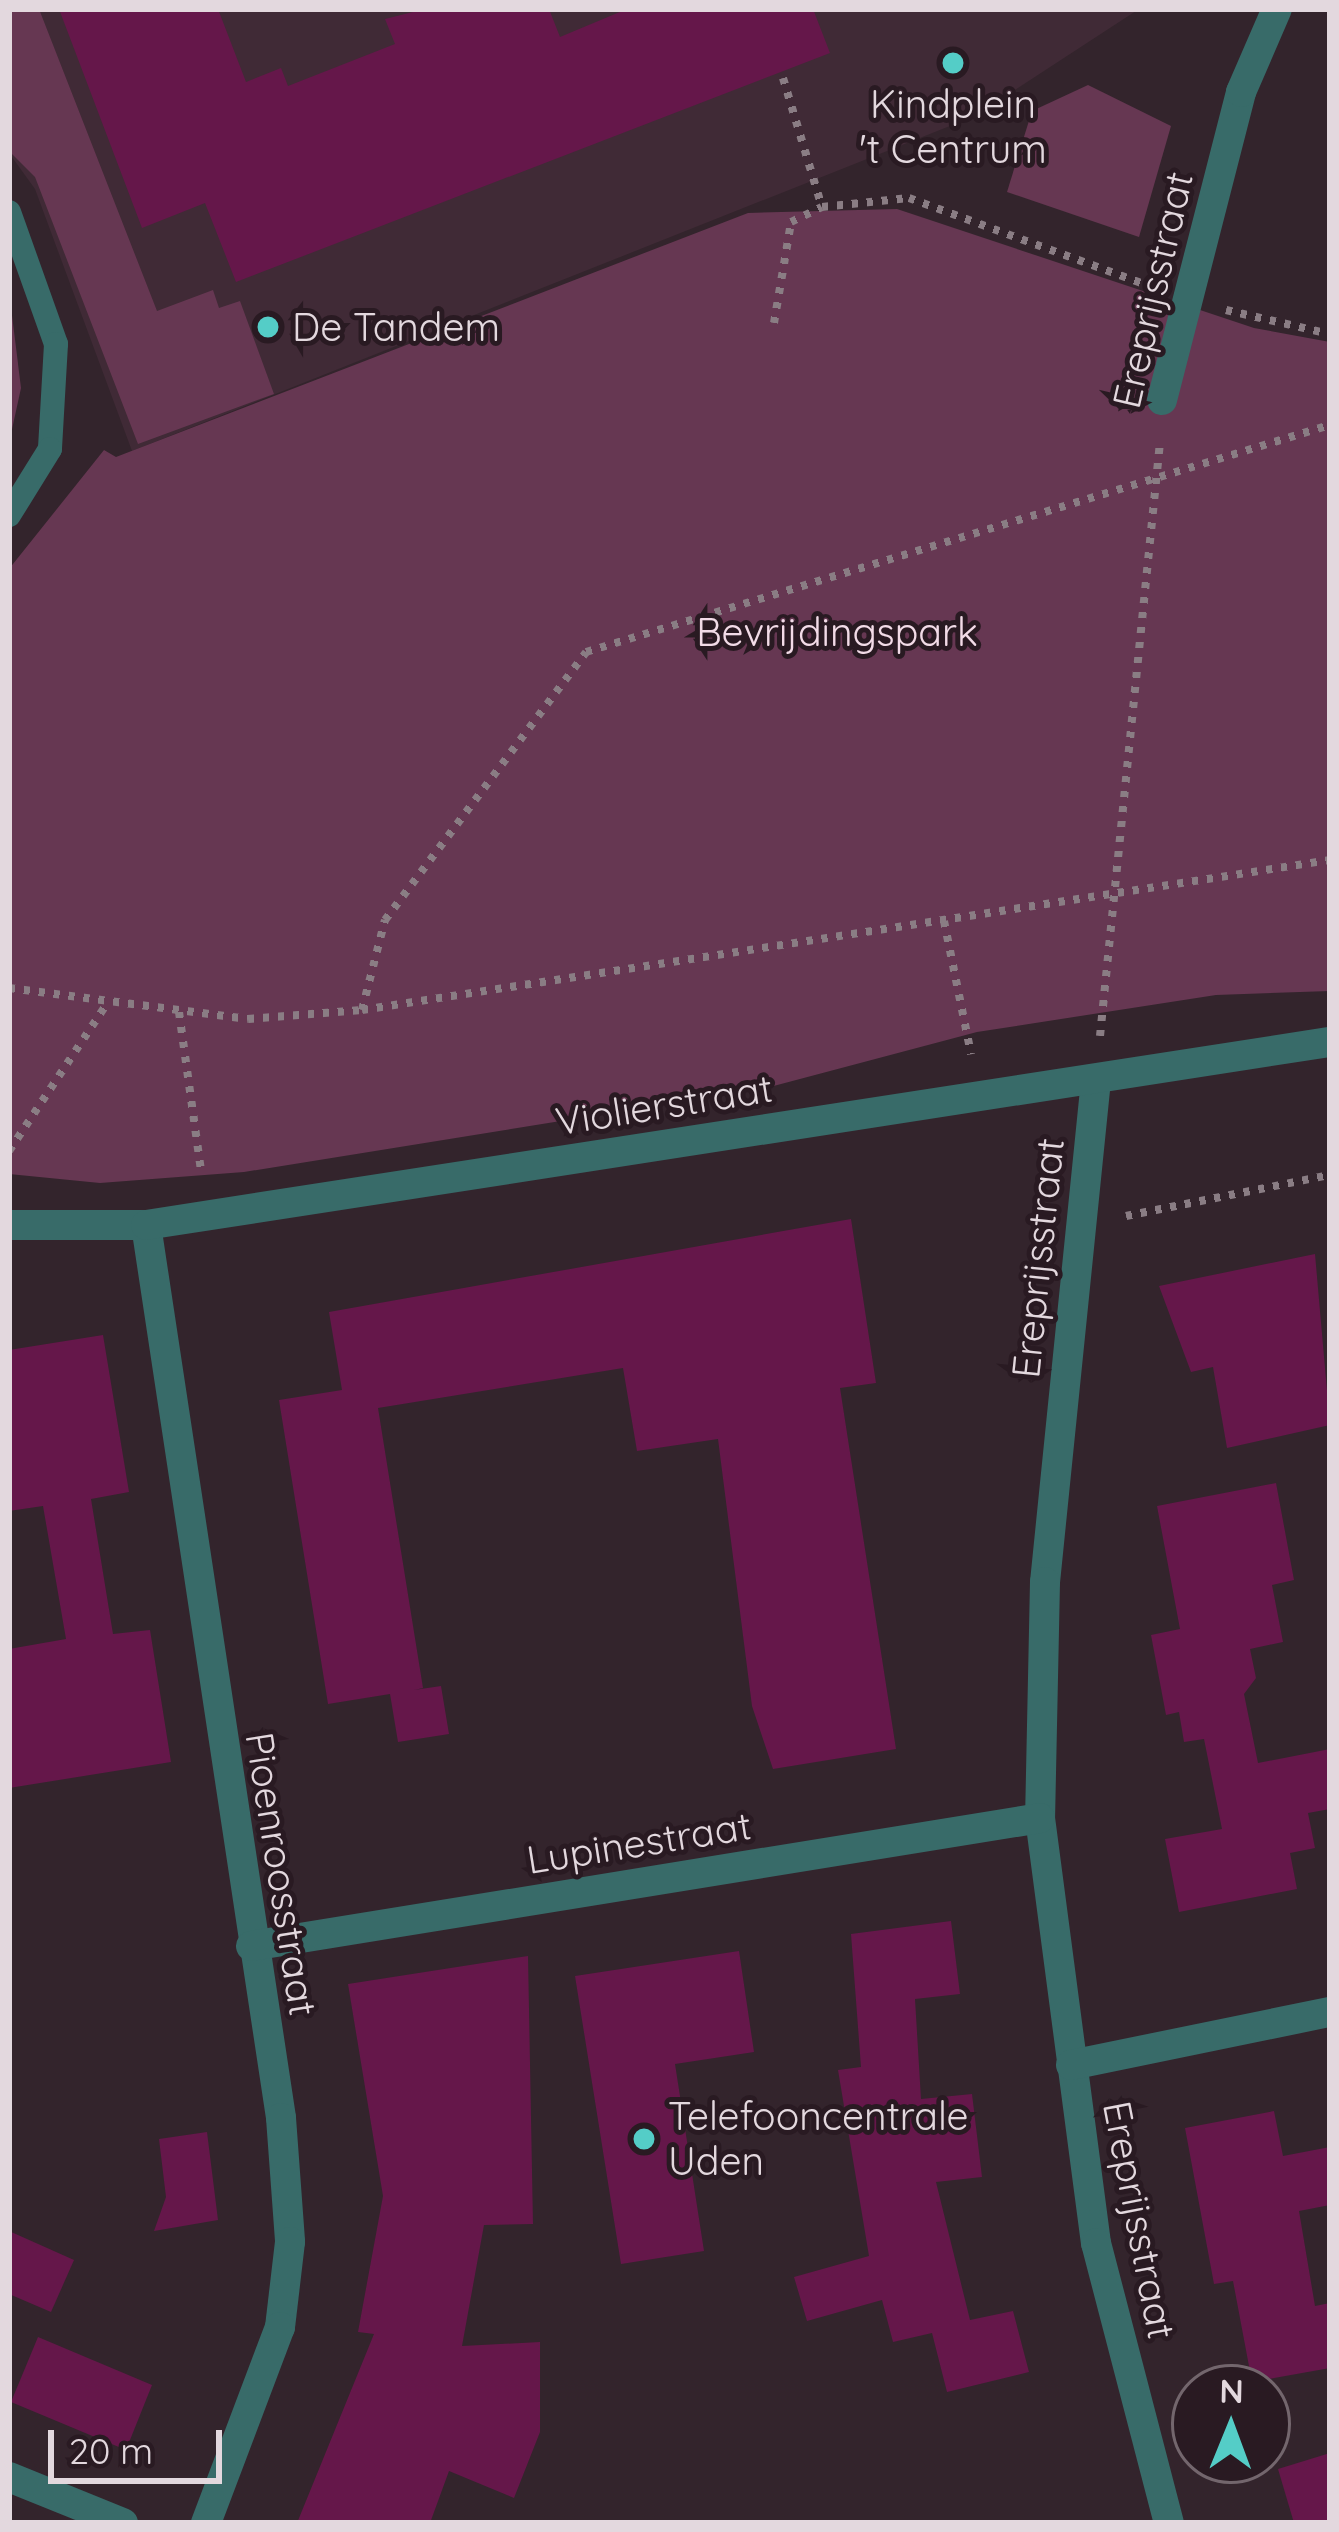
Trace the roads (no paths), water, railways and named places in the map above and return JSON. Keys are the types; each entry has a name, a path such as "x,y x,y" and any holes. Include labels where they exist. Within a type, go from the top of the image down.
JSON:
{"street":[{"name":"Ereprijsstraat","path":"1162,400 1183,299 1241,92 1276,9"},
{"name":"Violierstraat","path":"9,1225 146,1225 1330,1042"},
{"name":"Ereprijsstraat","path":"1096,1080 1045,1582 1040,1818 1096,2243 1169,2523"},
{"name":"Pioenroosstraat","path":"146,1225 290,2242 280,2327 206,2523"},
{"name":"Lupinestraat","path":"251,1946 1040,1818"},
{"path":"1071,2065 1330,2012"},
{"path":"9,2476 123,2523"}],"lane":[{"path":"9,212 56,344 50,448 9,515"}],"place":[{"name":"Kindplein 't Centrum","path":"953,63"},
{"name":"De Tandem","path":"268,327"},
{"name":"Telefooncentrale Uden","path":"644,2139"}],"park label":[{"name":"Bevrijdingspark","path":"837,632"}]}
